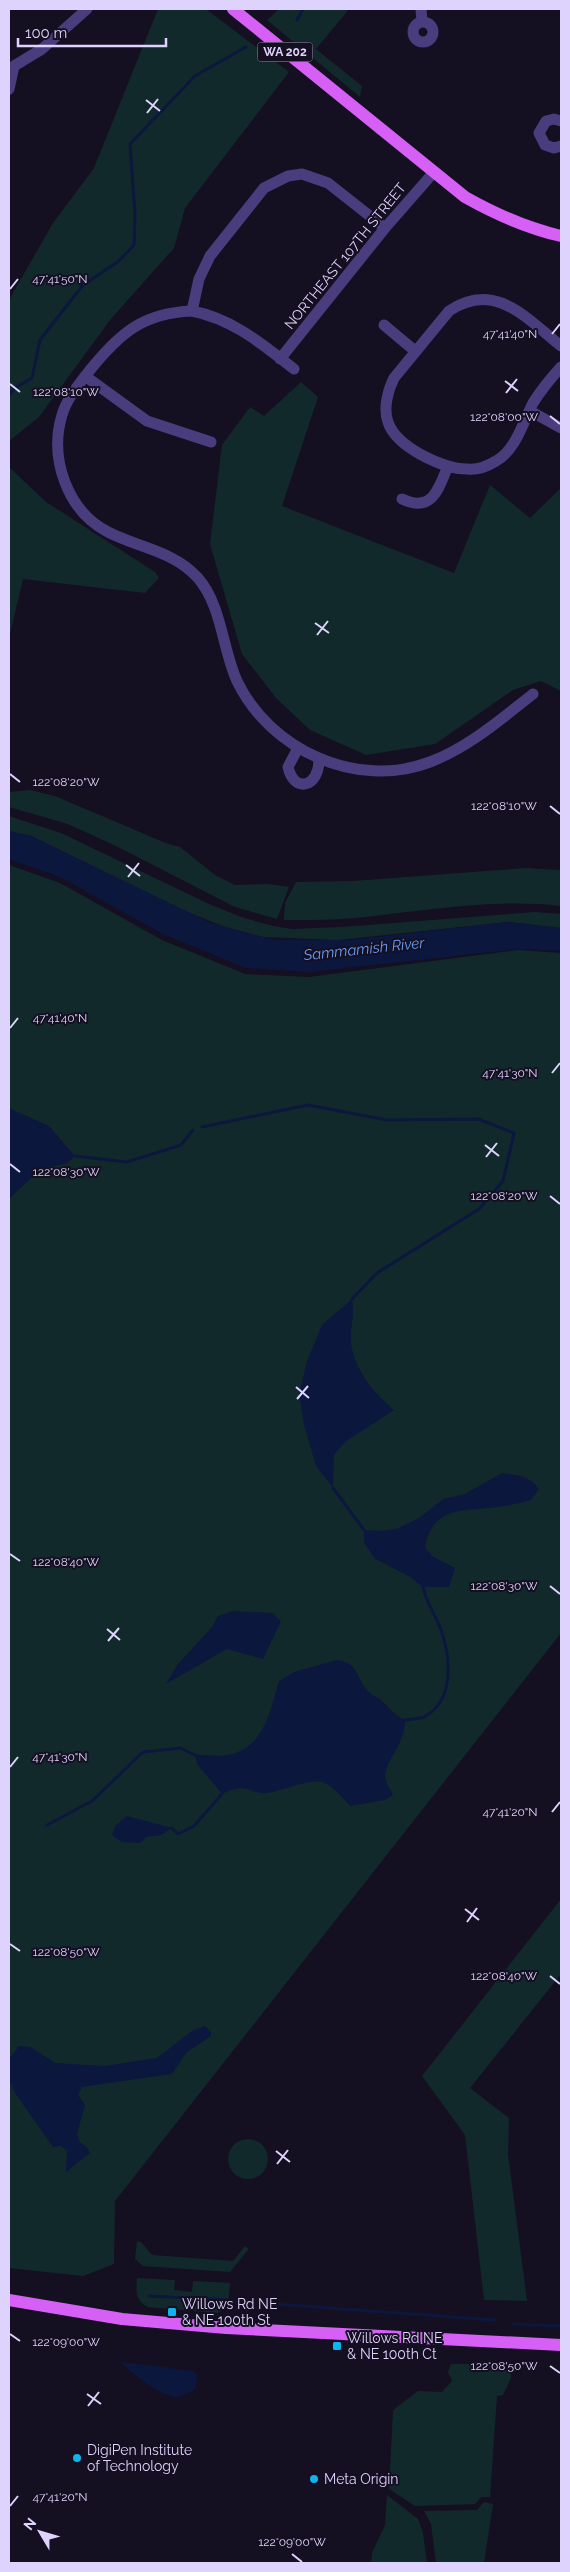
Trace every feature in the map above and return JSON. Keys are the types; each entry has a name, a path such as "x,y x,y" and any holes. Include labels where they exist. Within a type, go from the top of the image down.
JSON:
{"main road":[{"name":"WA 202","path":"233,9 465,197 498,216 534,230 561,236"},
{"path":"9,2300 122,2319 226,2328 561,2345"}],"street":[{"path":"9,89 11,62 42,49 87,9"},
{"path":"421,9 422,22"},
{"path":"561,121 554,119 546,121 539,133 545,145 554,148 561,146"},
{"name":"NORTHEAST 107TH STREET","path":"280,359 385,228 434,172"},
{"path":"192,311 199,279 210,256 264,188 274,182 294,174 315,177 328,182 385,228"},
{"path":"561,346 504,303 482,298 459,304 448,311 400,370 389,388 386,406 388,422 400,440 412,450 448,466 470,470 484,466 498,460 510,449 542,389 561,367"},
{"path":"294,369 243,330 223,319 192,311 170,312 146,319 128,330 111,344 69,398 62,413 57,435 58,459 68,490 76,503 97,526 120,538 176,560 198,578 207,591 231,665 254,710 298,748 319,760 357,769 390,771 430,762 470,741 533,694"},
{"path":"384,325 416,351"},
{"path":"85,376 147,422 211,442"},
{"path":"530,411 561,428"},
{"path":"402,499 414,504 428,500 438,489 448,466"},
{"path":"298,748 288,767 290,776 298,783 307,784 315,780 319,771 319,760"}],"green space":[{"path":"158,9 206,9 289,72 185,208 174,248 110,320 39,417 9,441 9,300 53,223 94,168"},
{"path":"279,9 349,9 316,49 362,86 360,97 267,20"},
{"path":"301,382 318,397 282,506 454,573 490,485 530,518 561,488 561,691 541,681 513,690 435,744 366,755 310,730 276,698 242,654 210,544 222,445 250,407 264,416"},
{"path":"9,467 46,502 155,572 159,578 145,593 23,579 9,638"},
{"path":"30,790 55,796 168,844 180,847 215,875 235,885 268,884 289,887 277,919 235,907 116,846 68,824 9,807 9,792"},
{"path":"9,816 61,833 209,904 241,917 273,926 292,929 342,927 535,912 561,914 561,928 508,922 339,940 263,937 225,927 185,911 31,836 9,831"},
{"path":"9,865 60,883 162,940 245,974 309,977 518,950 561,953 561,1633 115,2201 114,2264 83,2276 9,2268"},
{"path":"525,868 561,870 561,906 485,904 356,918 284,920 285,903 296,882 353,881"},
{"path":"561,1899 561,1974 470,2088 509,2118 508,2154 527,2301 484,2300 465,2135 422,2076"},
{"path":"244,2139 252,2139 259,2142 265,2148 268,2159 265,2170 259,2176 252,2179 244,2179 237,2176 231,2170 228,2163 228,2155 231,2148 237,2142"},
{"path":"137,2241 141,2242 152,2255 233,2261 245,2246 249,2249 230,2272 143,2266 135,2259"},
{"path":"137,2278 175,2280 174,2290 192,2292 193,2281 230,2283 228,2304 218,2313 147,2307 138,2298"},
{"path":"451,2364 510,2364 511,2378 503,2395 497,2396 490,2497 481,2497 475,2504 415,2506 389,2489 393,2410 418,2391 442,2392 452,2381 448,2372"},
{"path":"387,2495 418,2519 423,2533 427,2563 371,2563 372,2553 385,2525"},
{"path":"484,2502 493,2504 484,2563 436,2563 431,2524 424,2511 477,2510"}],"water":[{"name":"Sammamish River","path":"9,831 31,836 211,923 275,940 349,940 508,922 561,928 561,951 518,949 309,972 246,968 163,934 60,877 9,859"},
{"path":"9,1108 49,1126 75,1156 66,1164 42,1168 9,1199"},
{"path":"352,1299 351,1342 356,1362 372,1388 394,1410 345,1442 334,1455 333,1488 316,1466 304,1425 299,1395 307,1361 322,1325"},
{"path":"502,1473 532,1481 539,1489 531,1500 505,1506 466,1510 448,1515 440,1519 433,1526 428,1535 425,1547 432,1556 455,1568 449,1587 423,1587 410,1577 374,1558 364,1542 364,1530 396,1529 419,1518 443,1499 465,1494"},
{"path":"233,1611 272,1613 281,1621 263,1659 227,1649 166,1684 178,1664 212,1627 218,1616"},
{"path":"336,1660 350,1664 366,1689 380,1699 395,1714 405,1720 402,1736 385,1776 393,1795 385,1800 350,1806 333,1788 320,1782 305,1783 269,1793 260,1793 243,1788 222,1794 197,1764 195,1755 226,1755 239,1752 249,1746 263,1727 279,1681 294,1672"},
{"path":"127,1816 172,1828 161,1835 146,1837 141,1843 122,1842 112,1835 116,1825"},
{"path":"205,2026 211,2032 211,2036 186,2053 172,2074 82,2087 78,2095 85,2105 77,2134 80,2142 88,2148 90,2153 66,2172 67,2151 61,2146 53,2147 15,2093 10,2082 9,2059 19,2046 31,2047 55,2063 104,2066 157,2058 192,2031"},
{"path":"120,2362 194,2371 197,2375 196,2388 178,2397 164,2394 147,2384"}],"waterway":[{"path":"297,20 303,9"},
{"path":"9,395 15,388 32,378 40,340 83,285 119,261 134,245 135,215 130,144 195,76 246,47"},
{"path":"202,1127 308,1105 387,1120 478,1119 514,1133 503,1181 479,1209 377,1273 352,1299"},
{"path":"75,1156 127,1162 181,1145 193,1130"},
{"path":"333,1488 364,1530"},
{"path":"405,1720 424,1717 434,1710 441,1701 448,1679 445,1644 423,1587"},
{"path":"47,1825 92,1801 143,1752 180,1748 195,1755"},
{"path":"172,1828 178,1834 194,1826 222,1794"},
{"path":"149,2296 228,2300"},
{"path":"259,2303 495,2320"},
{"path":"513,2324 561,2326"}],"place":[{"name":"Willows Rd NE & NE 100th St","path":"172,2312"},
{"name":"Willows Rd NE & NE 100th Ct","path":"337,2346"},
{"name":"DigiPen Institute of Technology","path":"77,2458"},
{"name":"Meta Origin","path":"314,2479"}]}
